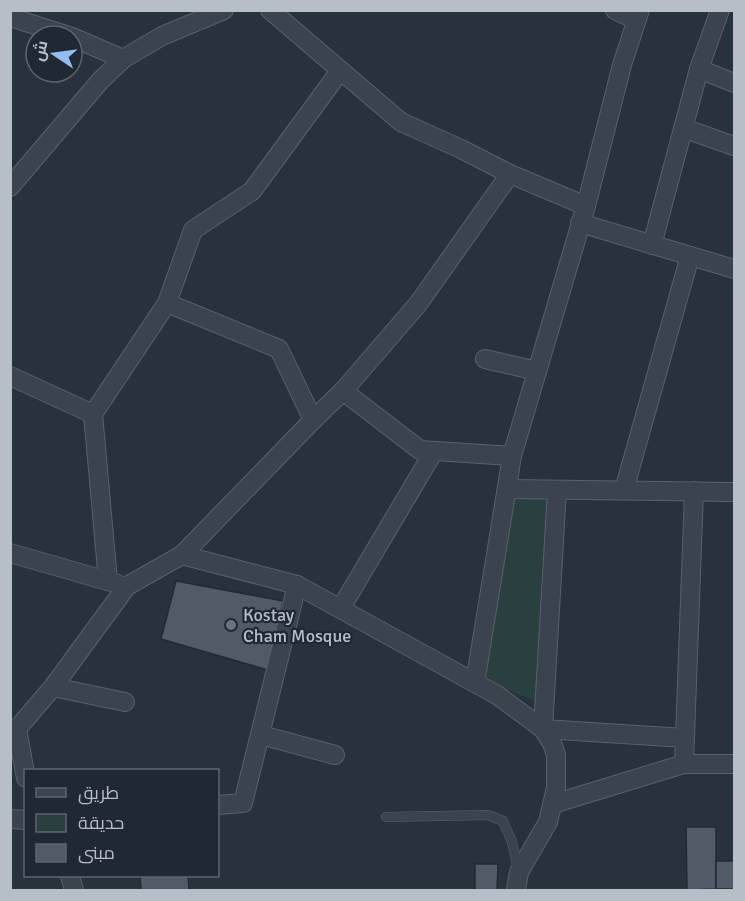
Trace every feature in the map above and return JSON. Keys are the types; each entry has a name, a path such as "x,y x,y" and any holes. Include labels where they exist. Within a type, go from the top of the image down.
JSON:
{"street":[{"path":"10,186 99,81 123,59 162,36 224,10"},
{"path":"270,10 401,123 461,149 583,215 652,244 735,269"},
{"path":"475,683 512,456 583,215 638,15 615,10"},
{"path":"652,244 699,69 720,10"},
{"path":"10,17 31,24"},
{"path":"84,42 123,59"},
{"path":"699,69 735,82"},
{"path":"108,581 93,414 167,303 193,230 252,191 340,71"},
{"path":"683,128 735,146"},
{"path":"24,770 14,733 53,687 127,586 182,555 344,391 418,304 510,174"},
{"path":"624,490 690,256"},
{"path":"167,303 279,349 313,420"},
{"path":"485,359 537,370"},
{"path":"10,376 93,414"},
{"path":"344,391 420,450 512,456"},
{"path":"341,608 434,451"},
{"path":"507,489 735,492"},
{"path":"543,729 557,490"},
{"path":"684,764 694,491"},
{"path":"10,553 127,586"},
{"path":"182,555 297,585 497,695 543,729 556,755 557,779 553,804 548,822 519,872 516,891"},
{"path":"219,805 243,803 297,585"},
{"path":"53,687 125,702"},
{"path":"543,729 685,738"},
{"path":"261,735 335,755"},
{"path":"553,804 684,764 735,764"}],"lane":[{"path":"386,817 488,815 503,821 512,842 519,872"}],"green space":[{"path":"513,495 549,495 539,702 480,680"}],"building":[{"path":"176,581 283,601 268,670 161,639"},
{"path":"686,827 716,827 716,889 687,890"},
{"path":"716,861 734,861 734,889 716,889"},
{"path":"475,864 498,864 497,890 475,890"},
{"path":"140,877 188,877 189,890 141,890"}],"place":[{"name":"Kostay Cham Mosque","path":"231,625"}]}
